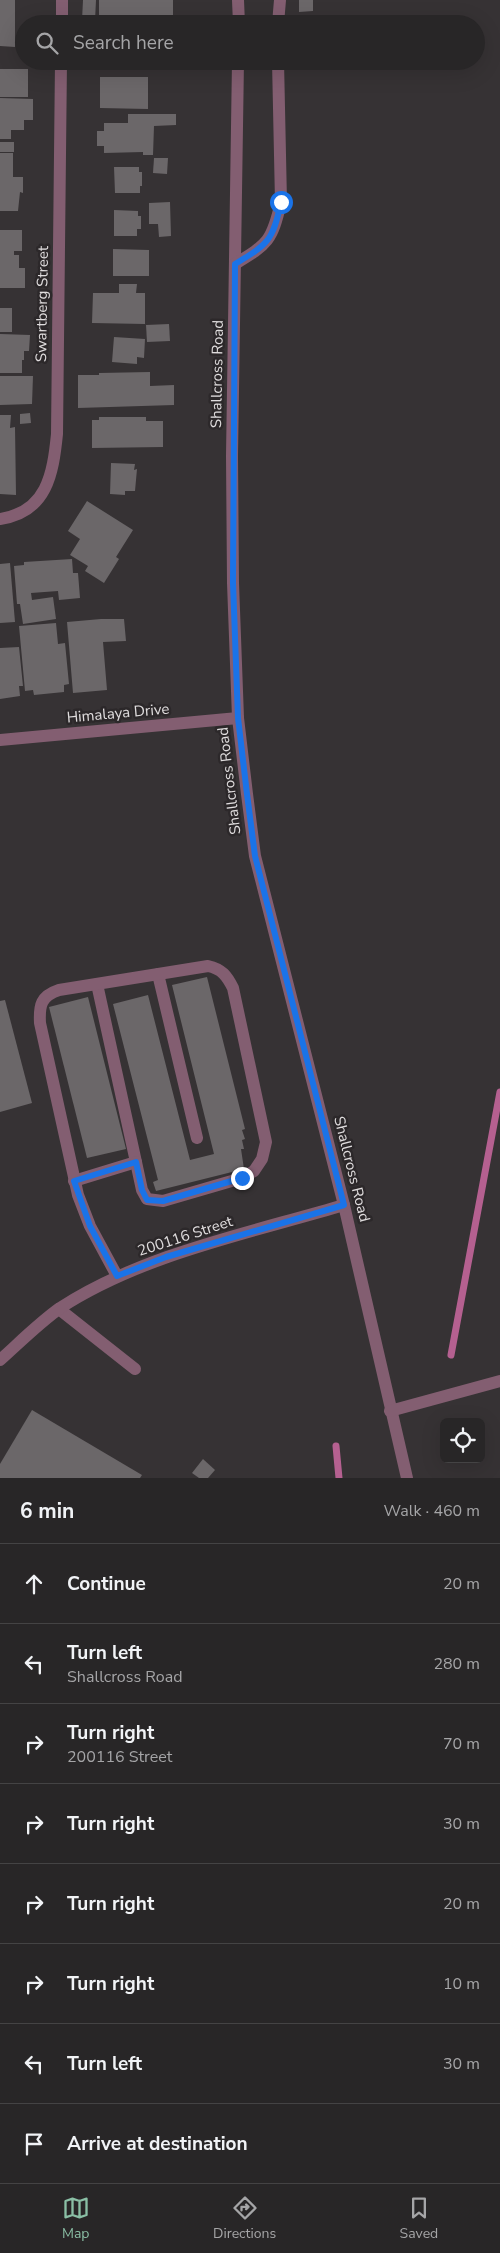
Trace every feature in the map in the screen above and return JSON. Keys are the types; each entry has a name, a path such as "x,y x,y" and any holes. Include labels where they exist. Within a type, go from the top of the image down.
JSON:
{"street":[{"path":"62,0 62,15"},
{"path":"238,0 238,15"},
{"path":"279,15 280,0"},
{"name":"Swartberg Street","path":"0,519 12,517 36,502 48,486 54,466 57,434 61,70"},
{"name":"Shallcross Road","path":"238,70 233,574 238,718 255,856 344,1205 407,1478"},
{"path":"235,264 262,247 270,238 276,224 281,202 278,70"},
{"name":"Himalaya Drive","path":"0,740 238,718"},
{"path":"97,984 142,1190 147,1200 163,1201 242,1178 254,1170 262,1159 266,1142 233,988 226,975 219,968 208,966 97,984 48,993 42,1000 39,1009 40,1023 74,1181 90,1226 117,1276"},
{"path":"158,974 197,1138"},
{"path":"74,1181 136,1162"},
{"name":"200116 Street","path":"0,1360 59,1309 117,1276 166,1257 344,1205"},
{"path":"59,1309 136,1369"},
{"path":"390,1411 500,1381"}],"building":[{"path":"0,0 15,0 15,47 0,46"},
{"path":"83,0 96,0 95,15 82,15"},
{"path":"99,0 173,0 173,15 99,15"},
{"path":"299,0 313,0 313,11 299,12"},
{"path":"0,69 28,70 28,97 0,97"},
{"path":"100,77 148,77 148,109 100,108"},
{"path":"0,98 33,99 33,120 24,120 24,130 11,130 11,139 0,139"},
{"path":"128,114 176,114 176,125 154,126 153,155 143,155 143,152 104,153 104,146 97,146 97,131 104,131 104,123 128,123"},
{"path":"0,142 14,142 14,152 0,152"},
{"path":"0,153 13,153 13,177 23,177 23,193 20,192 18,211 0,211"},
{"path":"154,158 168,158 167,174 153,173"},
{"path":"114,167 139,167 139,172 142,172 140,193 115,193"},
{"path":"170,202 171,236 159,237 158,224 149,224 149,203"},
{"path":"114,210 138,211 138,216 141,216 141,229 137,229 137,236 114,236"},
{"path":"0,230 22,230 22,251 14,251 14,255 19,255 19,268 25,268 25,288 0,288"},
{"path":"113,249 149,250 149,276 113,276"},
{"path":"119,284 137,284 136,293 145,293 145,324 92,323 93,293 119,293"},
{"path":"0,308 12,308 12,332 0,332"},
{"path":"169,324 170,341 147,342 146,325"},
{"path":"0,334 30,335 29,351 24,351 24,360 22,360 22,373 0,373"},
{"path":"114,337 145,339 144,358 137,357 137,364 112,362"},
{"path":"150,372 150,386 174,385 174,405 78,408 78,375"},
{"path":"0,376 33,376 32,404 0,405"},
{"path":"30,413 31,423 20,424 20,414"},
{"path":"0,415 11,415 10,428 15,427 16,495 0,494"},
{"path":"99,417 146,417 146,421 163,421 163,447 92,448 92,420 99,420"},
{"path":"111,463 135,464 134,470 137,469 135,491 125,491 125,495 110,494"},
{"path":"87,501 133,530 116,557 119,559 104,583 85,571 88,566 70,555 80,539 68,531"},
{"path":"72,559 73,573 78,573 80,598 59,600 58,591 31,593 32,600 53,597 56,619 23,624 20,604 17,604 14,566 24,565 24,562"},
{"path":"10,563 15,622 0,623 0,564"},
{"path":"124,619 126,641 103,642 107,690 73,693 67,622"},
{"path":"56,623 58,644 65,643 69,684 64,685 64,692 34,695 33,690 25,691 19,626"},
{"path":"19,647 23,686 19,686 20,696 0,699 0,648"},
{"path":"207,977 245,1129 242,1130 245,1139 242,1140 244,1149 241,1149 244,1169 156,1191 153,1182 158,1180 113,1004 148,995 190,1160 214,1154 172,985"},
{"path":"88,997 126,1149 87,1158 49,1007"},
{"path":"5,1000 32,1103 0,1112 0,1001"},
{"path":"32,1410 142,1475 140,1478 0,1478 0,1464"},
{"path":"203,1459 215,1470 208,1478 199,1478 192,1473"}],"waterway":[{"path":"451,1355 500,1092"},
{"path":"336,1446 339,1478"}],"route":[{"path":"242,1178 163,1201 147,1200 142,1190 136,1162 74,1181 90,1226 117,1276 166,1257 344,1205 255,856 238,718 233,583 232,456 235,264 262,247 270,238 276,224 281,202"}]}
